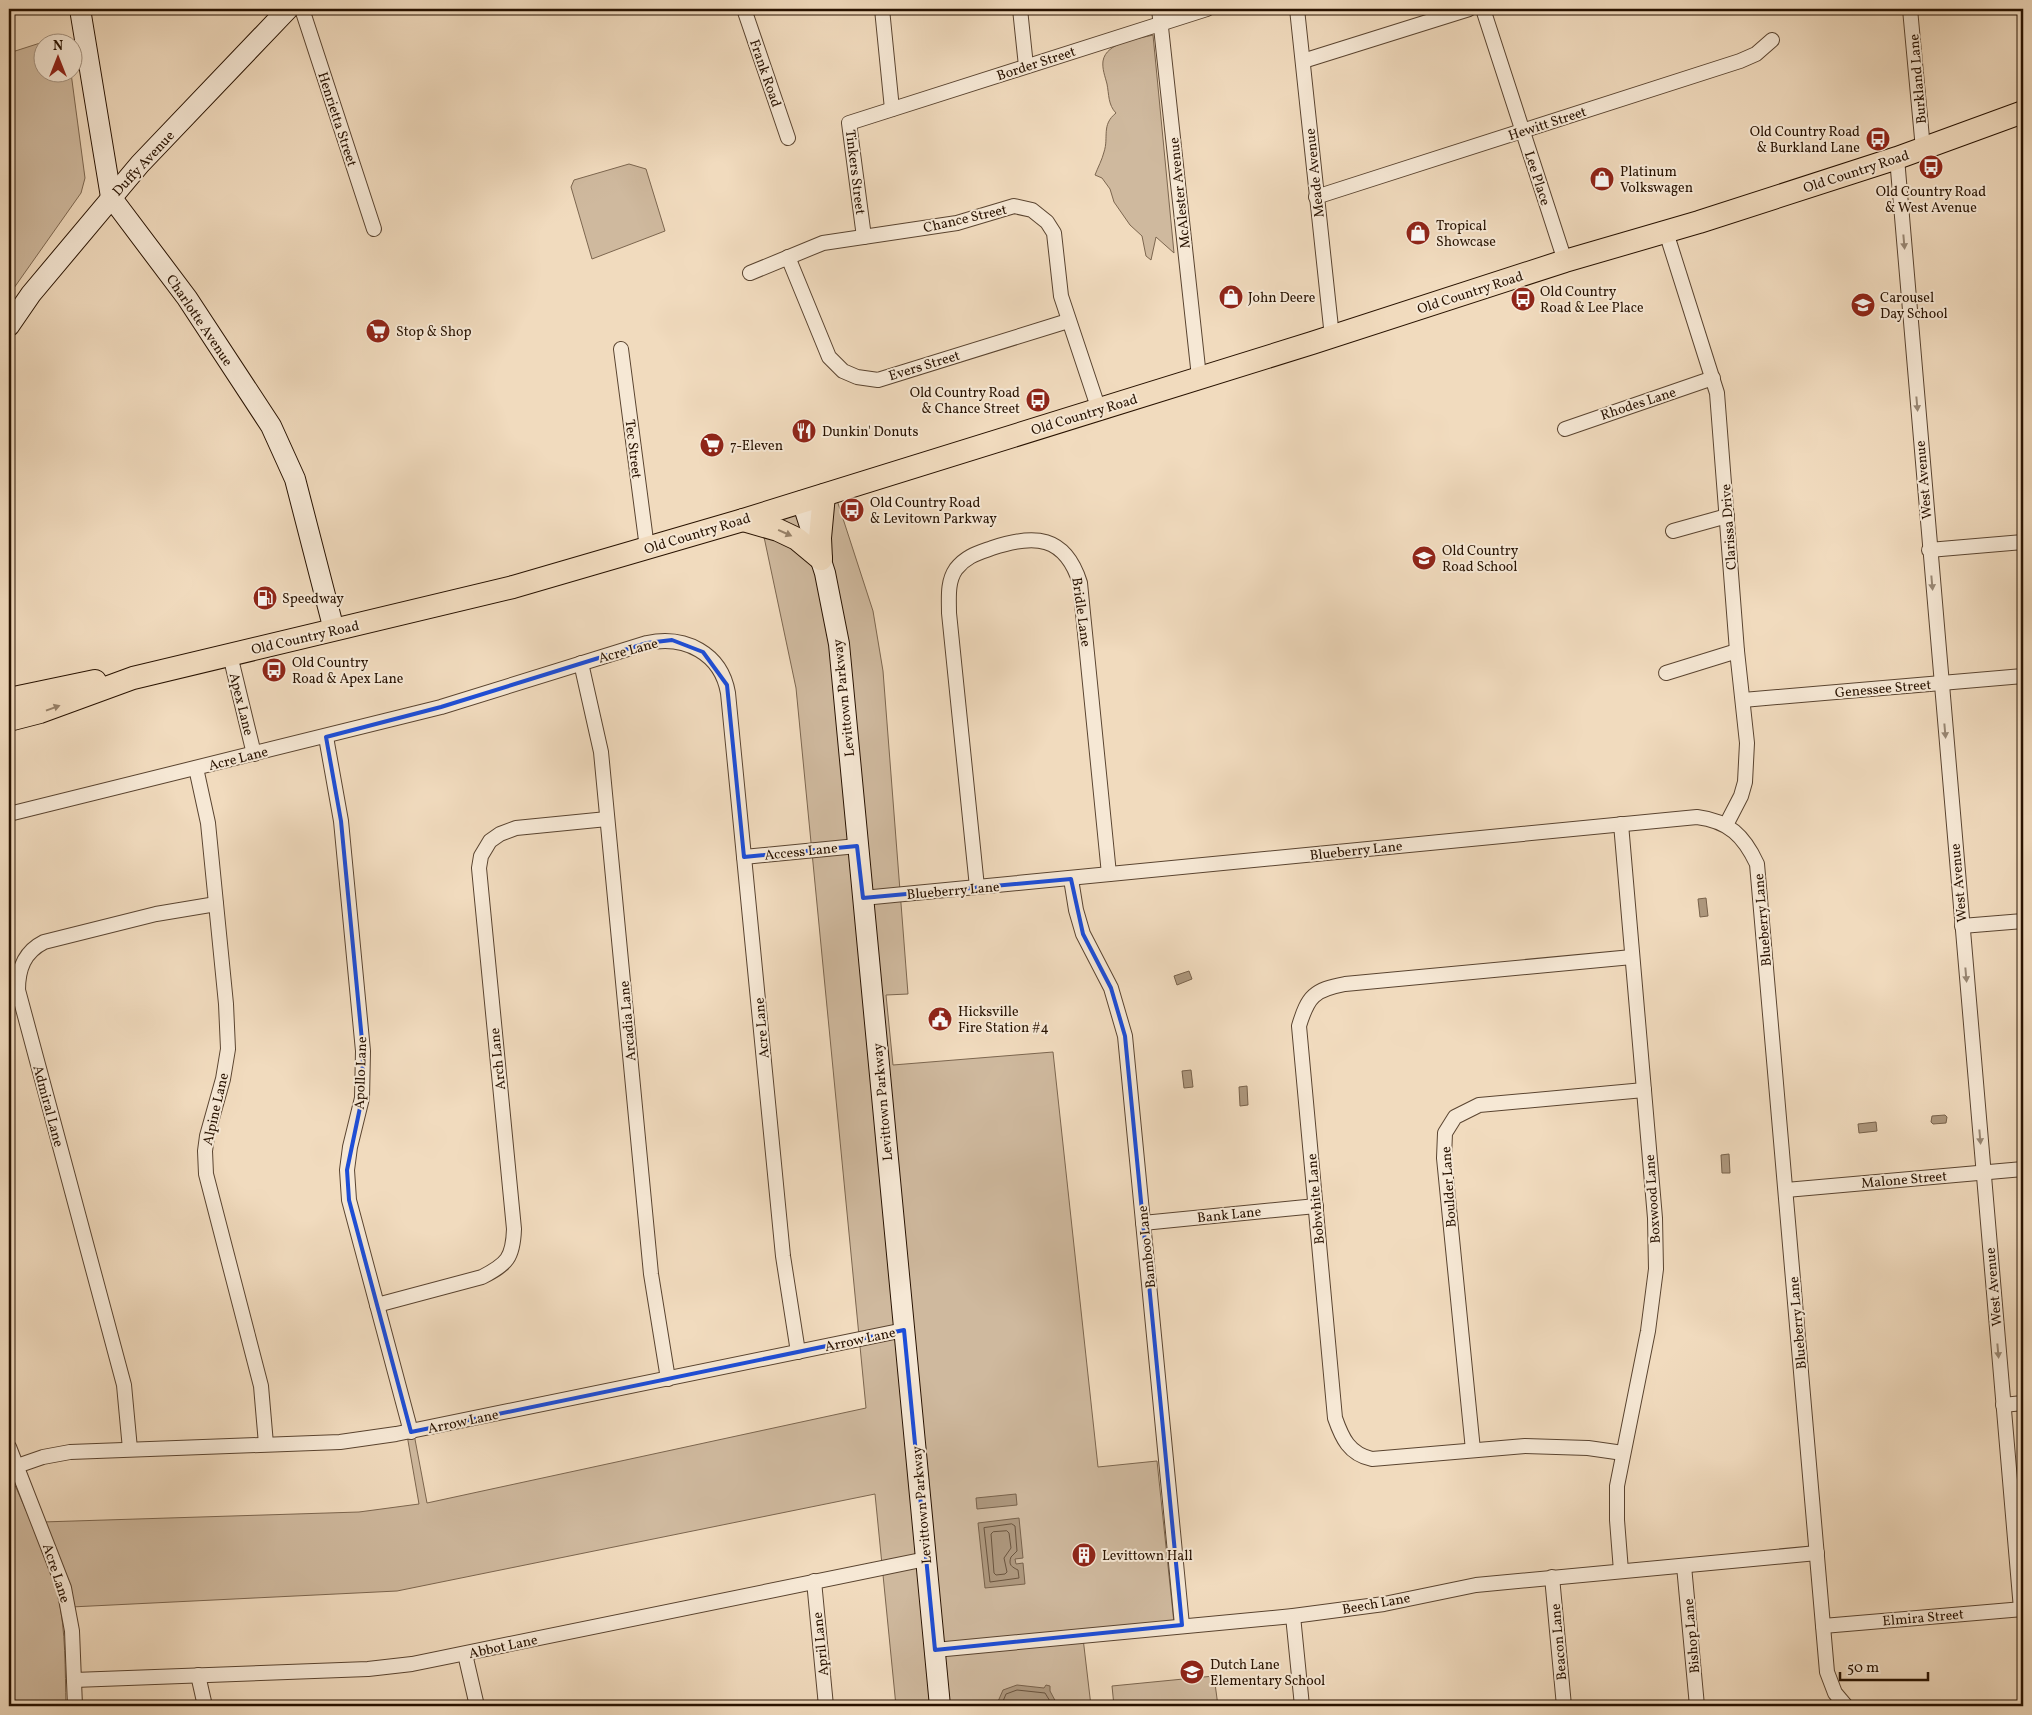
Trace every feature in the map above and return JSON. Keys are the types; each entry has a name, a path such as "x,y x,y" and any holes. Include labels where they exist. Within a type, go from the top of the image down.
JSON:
{"main road":[{"name":"Old Country Road","path":"9,720 40,712 133,678 513,587 743,520 1332,337 1565,261 1666,232 1897,158 2023,112"},
{"path":"821,559 820,538 824,495"},
{"path":"743,520 778,530 797,539 821,559"},
{"name":"Old Country Road","path":"9,699 75,684 133,678"}],"street":[{"name":"Charlotte Avenue","path":"80,9 90,80 111,197 187,298 271,426 295,479 334,630"},
{"name":"Duffy Avenue","path":"9,326 32,294 111,197 212,87 288,9"},
{"name":"Henrietta Street","path":"302,9 374,229"},
{"name":"Frank Road","path":"744,9 788,138"},
{"path":"882,9 892,109"},
{"path":"1020,9 1026,66"},
{"name":"McAlester Avenue","path":"1159,9 1199,377"},
{"name":"Border Street","path":"865,118 1207,9"},
{"name":"Meade Avenue","path":"1298,9 1332,337"},
{"path":"1303,62 1444,12 1469,9"},
{"name":"Lee Place","path":"1483,9 1565,261"},
{"name":"Burkland Lane","path":"1910,9 1923,149"},
{"name":"Hewitt Street","path":"1316,197 1740,61 1756,54 1772,40"},
{"name":"Tinkers Street","path":"864,237 849,123 865,118"},
{"name":"West Avenue","path":"1897,158 1929,550 2022,1609"},
{"name":"Chance Street","path":"750,273 823,243 957,223 1014,206 1032,210 1047,222 1054,232 1061,296 1098,410"},
{"name":"Clarissa Drive","path":"1666,232 1717,393 1737,651 1748,743 1747,769 1741,796 1726,826"},
{"name":"Evers Street","path":"788,257 829,357 843,370 857,377 878,380 1068,321"},
{"name":"Tec Street","path":"621,350 647,548"},
{"name":"Rhodes Lane","path":"1564,429 1713,378"},
{"name":"Levittown Parkway","path":"802,501 830,593 838,644 940,1706"},
{"path":"1673,531 1727,516"},
{"name":"Bridle Lane","path":"976,887 948,588 955,570 974,554 1010,542 1027,539 1046,543 1060,551 1075,567 1080,583 1109,874"},
{"path":"1929,550 2023,542"},
{"name":"Acre Lane","path":"9,814 441,707 660,640 672,640 688,644 703,652 714,663 724,679 728,694 783,1256 798,1352"},
{"path":"1666,673 1737,651"},
{"name":"Apex Lane","path":"230,655 254,754"},
{"name":"Arcadia Lane","path":"581,664 601,752 651,1274 668,1379"},
{"name":"Genessee Street","path":"1743,700 2023,676"},
{"name":"Apollo Lane","path":"326,737 341,821 364,1051 362,1098 350,1147 347,1183 351,1207 411,1432"},
{"name":"Alpine Lane","path":"196,768 208,823 226,1004 228,1049 223,1079 207,1136 205,1151 206,1174 261,1386 266,1444"},
{"name":"Blueberry Lane","path":"863,898 1697,817 1713,819 1726,826 1748,846 1757,864 1823,1626 1828,1672 1835,1693 1846,1706"},
{"name":"Arch Lane","path":"377,1304 482,1277 498,1269 510,1256 514,1246 514,1229 479,868 481,856 490,841 500,834 516,828 607,819"},
{"name":"Boxwood Lane","path":"1621,824 1655,1218 1656,1269 1648,1331 1617,1486 1617,1520 1621,1571"},
{"name":"Access Lane","path":"744,857 857,846"},
{"name":"Bamboo Lane","path":"1072,879 1076,910 1083,934 1111,988 1125,1036 1182,1625"},
{"name":"Admiral Lane","path":"130,1450 124,1385 18,990 18,979 21,967 28,953 44,942 156,914 216,904"},
{"path":"1962,926 2023,921"},
{"name":"Bobwhite Lane","path":"1624,1453 1588,1448 1525,1446 1372,1458 1355,1453 1342,1438 1335,1418 1299,1026 1305,1006 1310,999 1326,988 1345,984 1632,958"},
{"name":"Boulder Lane","path":"1472,1450 1444,1158 1445,1133 1455,1118 1479,1105 1644,1090"},
{"name":"Malone Street","path":"1786,1190 2023,1169"},
{"name":"Bank Lane","path":"1143,1223 1316,1206"},
{"name":"Arrow Lane","path":"17,1466 43,1457 70,1452 340,1442 411,1432 904,1330"},
{"path":"2003,1405 2023,1403"},
{"name":"Acre Lane","path":"9,1447 64,1588 72,1631 75,1706"},
{"name":"Beech Lane","path":"935,1650 1182,1625 1293,1616 1384,1604 1476,1585 1817,1554"},
{"name":"Abbot Lane","path":"74,1680 368,1669 412,1664 926,1559"},
{"name":"Bishop Lane","path":"1684,1566 1697,1706"},
{"name":"Beacon Lane","path":"1552,1577 1564,1706"},
{"name":"April Lane","path":"814,1582 826,1706"},
{"name":"Elmira Street","path":"1823,1626 2022,1609"},
{"path":"1293,1616 1302,1706"},
{"path":"465,1654 477,1706"},
{"path":"198,1675 205,1706"}],"highlighted area":[{"path":"672,640 703,652 727,685 744,857 857,846 863,898 1071,879 1083,934 1111,988 1125,1036 1182,1625 935,1650 904,1330 411,1432 349,1200 347,1170 362,1098 363,1051 341,821 326,737 441,707 647,643"}],"shaded area":[{"path":"1153,35 1174,253 1156,237 1151,260 1146,256 1142,236 1130,225 1114,202 1110,189 1102,178 1095,175 1104,152 1108,122 1116,113 1110,103 1103,70 1105,55 1116,45"},
{"path":"32,45 32,82 72,82 85,178 81,193 9,295 9,53"},
{"path":"629,164 646,169 665,231 592,259 571,187 574,180"},
{"path":"835,494 873,611 883,671 908,994 886,995 893,1065 1053,1052 1098,1467 1157,1461 1174,1623 1083,1638 1091,1706 896,1706 875,1494 397,1591 71,1607 42,1522 359,1512 419,1504 407,1435 414,1434 427,1503 866,1408 796,688 760,518"},
{"path":"9,1471 42,1549 58,1596 64,1637 66,1706 9,1706"},
{"path":"1214,1676 1218,1706 1114,1706 1112,1686"}],"water":[{"path":"1706,898 1708,916 1700,917 1698,899"},
{"path":"1189,971 1192,979 1177,985 1174,976"},
{"path":"1191,1070 1193,1087 1184,1088 1182,1071"},
{"path":"1247,1086 1248,1105 1240,1106 1239,1087"},
{"path":"1945,1115 1947,1117 1946,1123 1933,1124 1931,1122 1932,1116"},
{"path":"1876,1122 1877,1131 1859,1133 1858,1124"},
{"path":"1729,1154 1730,1173 1722,1173 1721,1155"},
{"path":"1016,1494 1017,1505 977,1509 976,1498"},
{"path":"1019,1518 1023,1558 1015,1559 1016,1564 1023,1563 1025,1584 985,1588 978,1523"},
{"path":"1017,1685 1044,1688 1046,1685 1050,1686 1050,1691 1058,1706 996,1706 1003,1690"}],"place":[{"name":"Old Country Road & Burkland Lane","path":"1878,139"},
{"name":"Old Country Road & West Avenue","path":"1931,167"},
{"name":"Platinum Volkswagen","path":"1602,179"},
{"name":"Tropical Showcase","path":"1418,233"},
{"name":"John Deere","path":"1231,297"},
{"name":"Old Country Road & Lee Place","path":"1523,299"},
{"name":"Carousel Day School","path":"1863,305"},
{"name":"Stop & Shop","path":"378,331"},
{"name":"Old Country Road & Chance Street","path":"1038,400"},
{"name":"Dunkin' Donuts","path":"804,431"},
{"name":"7-Eleven","path":"712,445"},
{"name":"Old Country Road & Levitown Parkway","path":"852,510"},
{"name":"Old Country Road School","path":"1424,558"},
{"name":"Speedway","path":"265,598"},
{"name":"Old Country Road & Apex Lane","path":"274,670"},
{"name":"Hicksville Fire Station #4","path":"940,1019"},
{"name":"Levittown Hall","path":"1084,1555"},
{"name":"Dutch Lane Elementary School","path":"1192,1672"}]}
